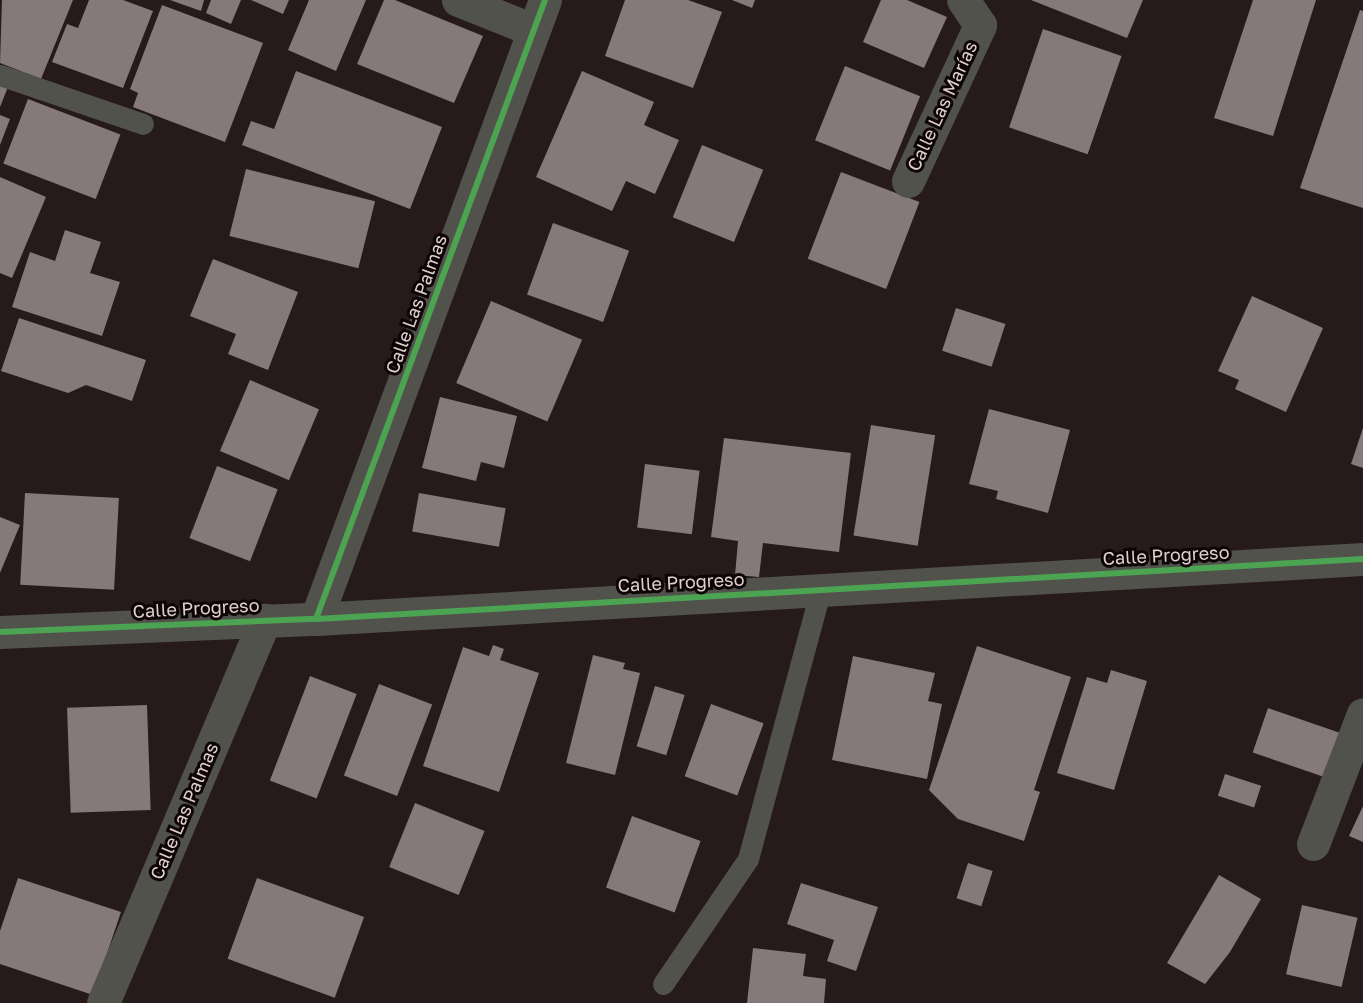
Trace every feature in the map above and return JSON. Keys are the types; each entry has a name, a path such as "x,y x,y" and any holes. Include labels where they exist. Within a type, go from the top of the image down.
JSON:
{"street":[{"path":"458,0 533,30"},
{"name":"Calle Las Palmas","path":"316,619 545,0"},
{"name":"Calle Las Marías","path":"908,182 980,25 963,0"},
{"name":"Calle Progreso","path":"0,632 316,619 1363,559"},
{"name":"Calle Las Palmas","path":"103,1003 265,620"},
{"path":"1313,844 1363,714"}],"lane":[{"path":"0,75 143,124"},
{"path":"663,984 748,859 821,590"}],"building":[{"path":"2,0 73,0 41,79 0,63"},
{"path":"89,0 123,0 153,11 123,88 52,62 67,24 78,28"},
{"path":"170,0 204,0 201,11"},
{"path":"211,0 241,0 231,24 206,13"},
{"path":"251,0 289,0 283,14"},
{"path":"309,0 366,0 336,71 288,50"},
{"path":"384,0 395,0 483,36 454,103 357,64"},
{"path":"625,0 688,0 722,12 693,88 605,56"},
{"path":"732,0 755,0 752,8"},
{"path":"881,0 907,0 947,17 924,68 863,42"},
{"path":"1031,0 1143,0 1127,38"},
{"path":"1253,0 1316,0 1273,136 1214,118"},
{"path":"162,5 263,43 225,142 133,107 138,93 130,89"},
{"path":"1360,10 1363,11 1363,208 1300,188"},
{"path":"1043,29 1121,56 1088,154 1009,127"},
{"path":"845,66 920,96 890,171 815,140"},
{"path":"296,71 442,127 410,209 242,145 251,121 274,129"},
{"path":"582,71 654,102 644,125 679,140 655,194 626,181 612,211 536,177"},
{"path":"0,84 8,87 0,107"},
{"path":"28,99 120,134 96,199 3,163"},
{"path":"0,115 10,119 0,145"},
{"path":"702,145 763,170 734,242 673,217"},
{"path":"246,169 375,201 358,268 229,236"},
{"path":"841,172 919,202 886,289 808,259"},
{"path":"0,177 46,197 12,278 0,273"},
{"path":"553,223 629,251 603,322 527,294"},
{"path":"65,230 101,242 90,273 120,282 102,336 12,307 30,252 55,261"},
{"path":"213,259 298,292 268,370 228,354 236,334 190,316"},
{"path":"1252,296 1323,328 1286,412 1235,389 1239,380 1218,371"},
{"path":"491,301 582,340 547,422 456,383"},
{"path":"956,308 1005,324 992,367 942,351"},
{"path":"19,318 146,360 132,401 86,385 68,393 1,371"},
{"path":"250,380 319,409 289,480 220,451"},
{"path":"440,397 517,416 504,468 481,462 476,481 422,468"},
{"path":"989,409 1070,430 1048,513 996,499 998,491 969,484"},
{"path":"871,425 935,435 918,546 853,536"},
{"path":"1363,428 1363,468 1351,464"},
{"path":"724,438 851,453 839,552 763,543 759,577 735,575 738,541 711,537"},
{"path":"645,464 700,471 692,534 637,528"},
{"path":"217,466 278,489 250,561 189,538"},
{"path":"25,493 119,498 114,590 20,585"},
{"path":"419,493 506,508 499,547 412,531"},
{"path":"0,517 20,525 0,573"},
{"path":"493,645 504,649 500,660 539,673 499,792 423,766 463,647 489,656"},
{"path":"977,646 1071,677 1034,790 1040,792 1024,841 958,819 929,790"},
{"path":"593,655 625,663 623,669 640,673 615,775 566,763"},
{"path":"853,656 935,673 928,701 942,704 927,779 832,760"},
{"path":"1111,670 1147,681 1114,790 1057,773 1087,677 1107,683"},
{"path":"310,676 357,694 317,798 270,781"},
{"path":"379,684 432,704 397,796 344,775"},
{"path":"655,686 685,695 666,755 637,746"},
{"path":"711,704 764,723 737,796 685,776"},
{"path":"147,705 151,810 71,813 67,708"},
{"path":"1268,708 1342,733 1326,778 1253,752"},
{"path":"1225,774 1261,786 1254,808 1218,796"},
{"path":"415,803 485,831 459,895 389,867"},
{"path":"1363,806 1363,842 1349,836"},
{"path":"632,816 701,841 675,912 606,887"},
{"path":"968,863 993,871 981,906 957,898"},
{"path":"1219,875 1261,899 1230,952 1205,984 1167,963"},
{"path":"18,878 121,912 93,995 0,964 0,931"},
{"path":"257,878 364,917 335,998 228,959"},
{"path":"801,883 878,907 856,971 827,961 834,940 787,924"},
{"path":"1302,905 1358,918 1342,987 1286,974"},
{"path":"753,948 806,954 803,976 826,979 824,1003 747,1003"}],"cycle path":[{"path":"316,619 545,0"},
{"path":"0,632 316,619 1363,559"}]}
